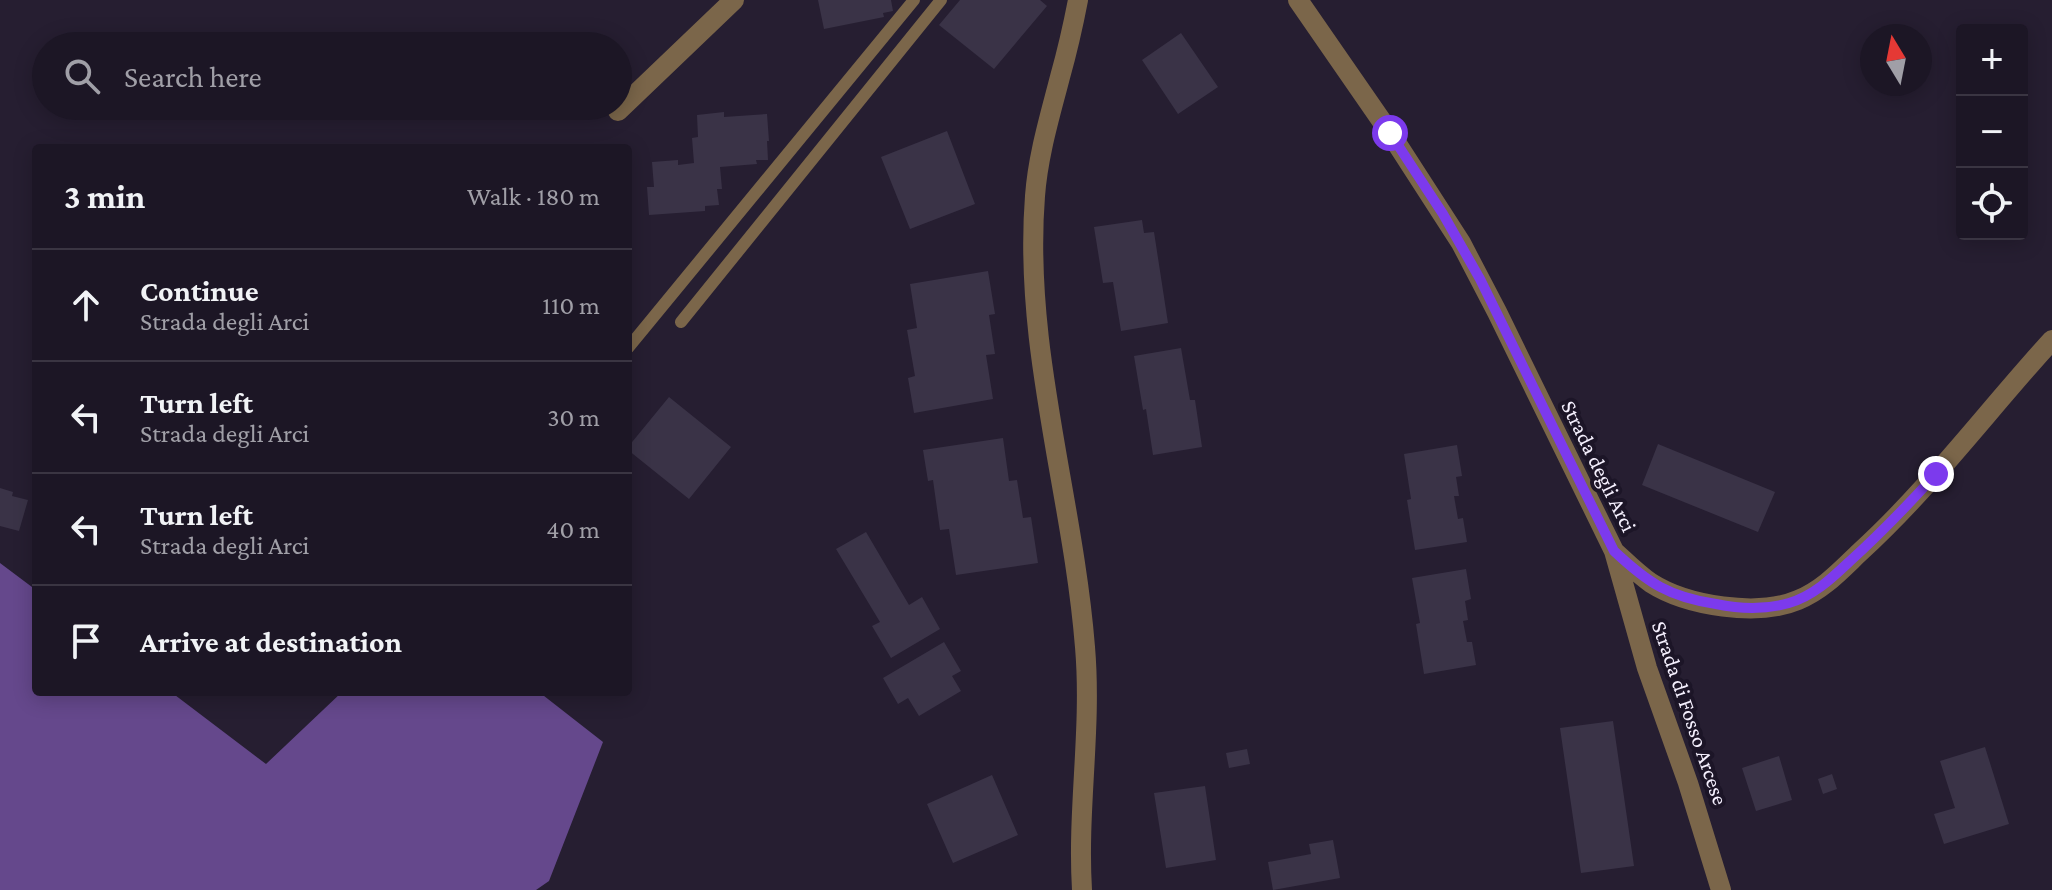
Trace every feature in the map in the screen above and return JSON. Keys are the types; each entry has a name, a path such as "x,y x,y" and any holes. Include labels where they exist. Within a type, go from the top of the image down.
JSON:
{"street":[{"path":"632,98 734,0"},
{"path":"1078,0 1039,162 1033,263 1046,394 1080,598 1086,656 1082,890"},
{"name":"Strada degli Arci","path":"1298,0 1461,243 1614,551 1664,590 1692,600 1745,608 1790,603 1810,594 1829,581 1899,513 2052,340"},
{"name":"Strada di Fosso Arcese","path":"1614,551 1647,668 1692,795 1721,890"}],"lane":[{"path":"632,343 914,0"},
{"path":"681,322 941,0"}],"shaded area":[{"path":"0,563 32,587 32,696 176,696 266,764 338,696 544,696 603,742 549,881 536,890 0,890"}],"building":[{"path":"818,0 891,0 893,11 883,13 884,17 824,29"},
{"path":"960,0 1040,0 1047,6 994,69 939,25"},
{"path":"1181,33 1218,87 1178,114 1142,60"},
{"path":"724,112 724,117 767,114 768,160 720,167 722,189 717,189 719,205 705,206 705,211 649,215 647,187 654,187 652,162 678,160 678,165 694,163 692,138 698,137 697,115"},
{"path":"947,131 975,204 910,229 881,157"},
{"path":"1142,220 1144,233 1154,232 1168,323 1121,331 1113,282 1103,283 1094,227"},
{"path":"988,271 995,314 989,315 995,354 986,355 993,399 914,413 908,378 915,376 907,330 917,328 910,284"},
{"path":"1181,348 1190,400 1195,400 1202,447 1153,455 1134,356"},
{"path":"669,397 731,447 689,499 632,453 632,442"},
{"path":"1003,438 1009,481 1017,480 1023,518 1031,517 1038,563 956,575 949,529 940,530 933,480 928,481 923,450"},
{"path":"1658,444 1775,492 1758,532 1642,485"},
{"path":"1457,445 1462,476 1456,477 1459,496 1454,496 1458,519 1463,518 1467,542 1415,550 1404,454"},
{"path":"0,488 13,492 12,496 28,500 19,531 0,526"},
{"path":"866,532 909,605 922,597 940,629 891,658 872,626 880,622 836,549"},
{"path":"1466,569 1471,599 1465,601 1468,620 1463,621 1467,642 1472,642 1476,665 1424,674 1412,578"},
{"path":"944,642 961,671 952,676 961,691 919,716 908,698 898,704 883,678"},
{"path":"1613,721 1634,866 1581,873 1560,728"},
{"path":"1985,747 2009,824 1944,844 1934,814 1955,808 1940,761"},
{"path":"1247,749 1250,764 1229,768 1226,753"},
{"path":"1779,756 1792,800 1756,811 1742,768"},
{"path":"1832,774 1837,789 1823,794 1818,779"},
{"path":"992,775 1018,835 953,863 927,804"},
{"path":"1205,786 1216,860 1166,868 1154,793"},
{"path":"1333,840 1340,878 1273,890 1268,862 1311,854 1309,844"}],"route":[{"path":"1390,133 1461,243 1614,551 1652,583 1692,600 1726,606 1757,608 1790,603 1829,581 1884,530 1936,474"}]}
